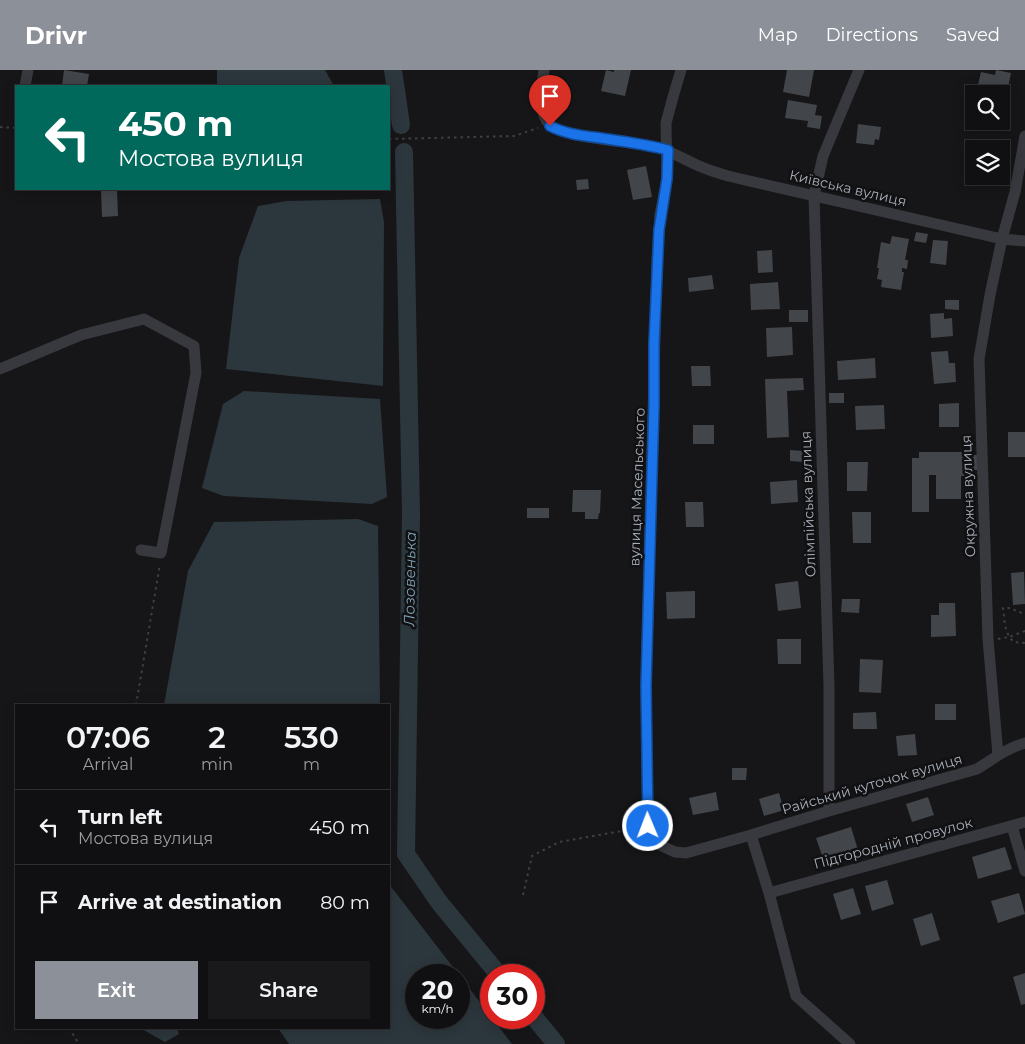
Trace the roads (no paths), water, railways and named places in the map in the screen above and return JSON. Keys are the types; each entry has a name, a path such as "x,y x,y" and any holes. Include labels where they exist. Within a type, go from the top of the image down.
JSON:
{"street":[{"path":"25,85 28,70"},
{"name":"Київська вулиця","path":"544,70 541,97 545,119 550,126 557,129 579,135 648,145 668,150 699,166 728,176 1002,239 1025,240"},
{"name":"вулиця Масельського","path":"648,826 646,686 654,343 660,224 667,179 668,150 666,123 672,96 681,70"},
{"name":"Олімпійська вулиця","path":"828,811 829,686 814,196 822,156 859,70"},
{"name":"Окружна вулиця","path":"998,755 988,640 978,359 1002,239 1015,192 1025,136"},
{"path":"0,369 81,335 144,319 194,346 196,373 161,553 141,550"},
{"name":"Райський куточок вулиця","path":"648,826 662,846 675,852 686,853 751,836 828,811 977,769 998,755 1025,743"},
{"name":"Підгородній провулок","path":"769,893 1025,822"},
{"path":"1012,826 1025,871"},
{"path":"751,836 769,893 796,996 850,1044"}],"waterway":[{"name":"Лозовенька","path":"393,70 401,125"},
{"name":"Лозовенька","path":"404,152 411,514 406,854 439,902 490,964"},
{"name":"Лозовенька","path":"544,1029 556,1044"}]}
